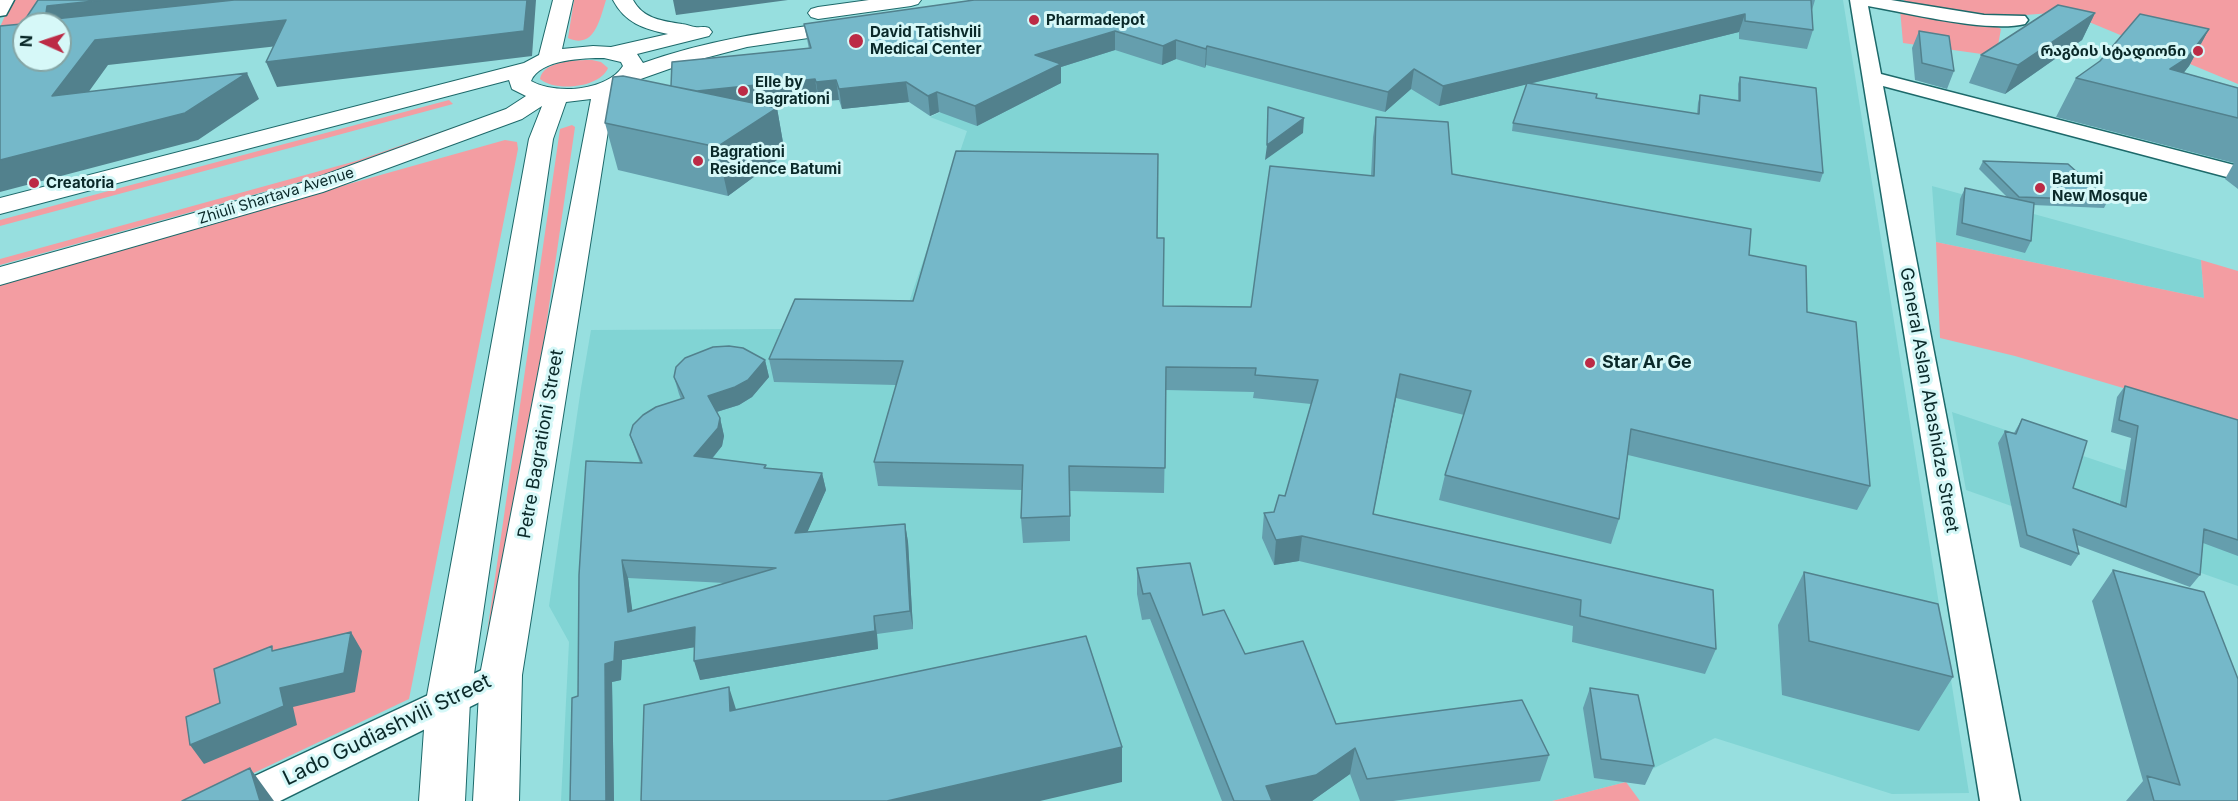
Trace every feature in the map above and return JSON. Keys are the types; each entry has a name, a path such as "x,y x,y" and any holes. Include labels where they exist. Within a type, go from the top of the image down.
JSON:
{"main road":[{"path":"563,0 539,63 521,76 520,84 528,91 550,95 604,89 629,76 678,58 747,41 927,14"},
{"path":"609,52 612,25 622,0"},
{"path":"622,0 633,16 651,25 698,32"},
{"path":"0,206 582,52 609,52 698,32 779,18 911,0"},
{"path":"609,52 633,62 634,66 629,76"},
{"name":"Petre Bagrationi Street","path":"496,801 501,675 604,89"},
{"path":"442,801 448,701 550,95"},
{"name":"Zhiuli Shartava Avenue","path":"0,276 314,187 514,114 550,95"},
{"path":"314,187 506,136 520,134 541,139"}],"street":[{"path":"0,11 6,0"},
{"path":"1858,0 1984,20 2019,20"},
{"name":"General Aslan Abashidze Street","path":"1858,0 2000,801"},
{"path":"1871,77 2238,173"},
{"name":"Lado Gudiashvili Street","path":"241,801 501,675"}],"shaded area":[{"path":"12,0 37,0 31,12 12,12 12,26 0,27"},
{"path":"574,0 606,0 595,30 584,40 577,41 568,38"},
{"path":"1144,0 1843,0 1969,793 1892,794 1715,738 1626,782 1552,801 561,801 569,642 549,606 591,330 785,329 904,317 967,131 930,117 1159,11"},
{"name":"რაგბის სტადიონი","path":"1904,0 2238,0 2238,84 2065,12 1984,18 1905,5"},
{"path":"1900,9 1994,25 2001,29 1996,56 1903,43"},
{"path":"592,60 601,62 608,68 603,75 587,84 556,86 540,79 547,68 562,62"},
{"path":"449,100 453,104 0,226 0,220"},
{"path":"463,124 466,126 332,173 0,265 0,259 356,161"},
{"path":"572,125 575,127 501,636 492,642 486,640 560,129"},
{"path":"505,140 517,142 518,149 409,699 195,801 0,801 0,282"},
{"path":"1932,186 2201,260 2204,298 1936,242"},
{"path":"1936,242 2204,298 2201,260 2238,271 2238,422 2015,356 1940,338"},
{"path":"1952,412 2238,508 2238,586 1966,490"},
{"path":"1626,782 1640,801 1552,801"}],"building":[{"path":"38,0 103,0 47,6 46,12 30,12"},
{"path":"234,0 527,0 524,31 266,62 286,20 95,40 72,70 72,17"},
{"path":"974,0 1811,0 1813,30 1745,21 1745,14 1443,86 1414,69 1388,92 1207,46 1206,49 1176,40 1163,46 1115,31 1035,55 1061,64 975,106 937,92 928,96 906,82 839,89 836,80 816,82 815,79 697,91 671,86 672,62 811,48 804,24"},
{"path":"2058,5 2095,13 2018,65 1981,55"},
{"path":"2140,14 2209,29 2187,58 2170,69 2238,88 2238,118 2076,78 2100,61"},
{"path":"12,25 12,72 70,72 52,96 247,73 185,113 0,160 0,26"},
{"path":"1919,31 1949,36 1954,71 1922,63"},
{"path":"623,76 777,108 717,147 605,123 613,77"},
{"path":"1740,77 1816,88 1823,173 1513,123 1527,83 1597,94 1596,98 1699,114 1700,95 1740,101"},
{"path":"1268,107 1304,118 1267,145"},
{"path":"1376,117 1448,122 1452,174 1751,229 1749,255 1806,266 1807,312 1856,322 1870,486 1631,429 1619,519 1445,475 1471,391 1400,374 1373,514 1713,590 1716,649 1580,616 1581,600 1302,536 1276,540 1264,513 1274,512 1279,495 1285,496 1318,380 1255,375 1256,368 1166,367 1165,468 1069,466 1070,516 1021,518 1023,465 874,462 903,361 769,359 795,299 913,301 956,151 1158,154 1157,238 1164,238 1163,306 1251,307 1270,166 1374,176"},
{"name":"Batumi New Mosque","path":"1983,161 2068,164 2108,200 2019,197"},
{"path":"1965,188 2034,203 2031,241 1962,223"},
{"path":"713,347 743,348 765,360 748,380 708,396 720,418 718,428 694,456 766,465 764,468 822,473 795,533 905,524 910,611 874,616 875,631 694,661 695,627 615,642 614,661 605,664 606,801 570,801 572,698 578,696 579,575 586,461 642,463 630,435 633,425 656,407 684,398 674,377 676,367 685,358","holes":["622,560 776,568 628,612"]},
{"path":"2125,386 2238,420 2238,540 2204,529 2200,575 2073,529 2079,554 2027,535 2005,431 2016,434 2022,419 2087,441 2073,488 2126,507 2138,426 2119,420"},
{"path":"1190,563 1203,615 1224,610 1245,654 1303,641 1336,724 1522,700 1549,755 1367,779 1355,748 1316,775 1266,786 1272,801 1234,801 1150,593 1143,594 1137,568"},
{"path":"2113,570 2204,592 2238,679 2238,801 2154,801 2147,776 2180,785"},
{"path":"1804,572 1938,604 1953,677 1809,641"},
{"path":"351,632 344,673 280,688 284,706 190,745 186,717 220,703 214,669 272,646 272,651"},
{"path":"1086,636 1122,747 887,801 641,801 644,705 729,687 730,711"},
{"path":"1590,688 1638,695 1654,766 1601,759"},
{"path":"250,768 260,801 182,801"}],"place":[{"name":"Pharmadepot","path":"1034,20"},
{"name":"David Tatishvili Medical Center","path":"856,41"},
{"name":"რაგბის სტადიონი","path":"2198,51"},
{"name":"Elle by Bagrationi","path":"743,91"},
{"name":"Bagrationi Residence Batumi","path":"698,161"},
{"name":"Creatoria","path":"34,183"},
{"name":"Batumi New Mosque","path":"2040,188"},
{"name":"Star Ar Ge","path":"1590,363"}]}
